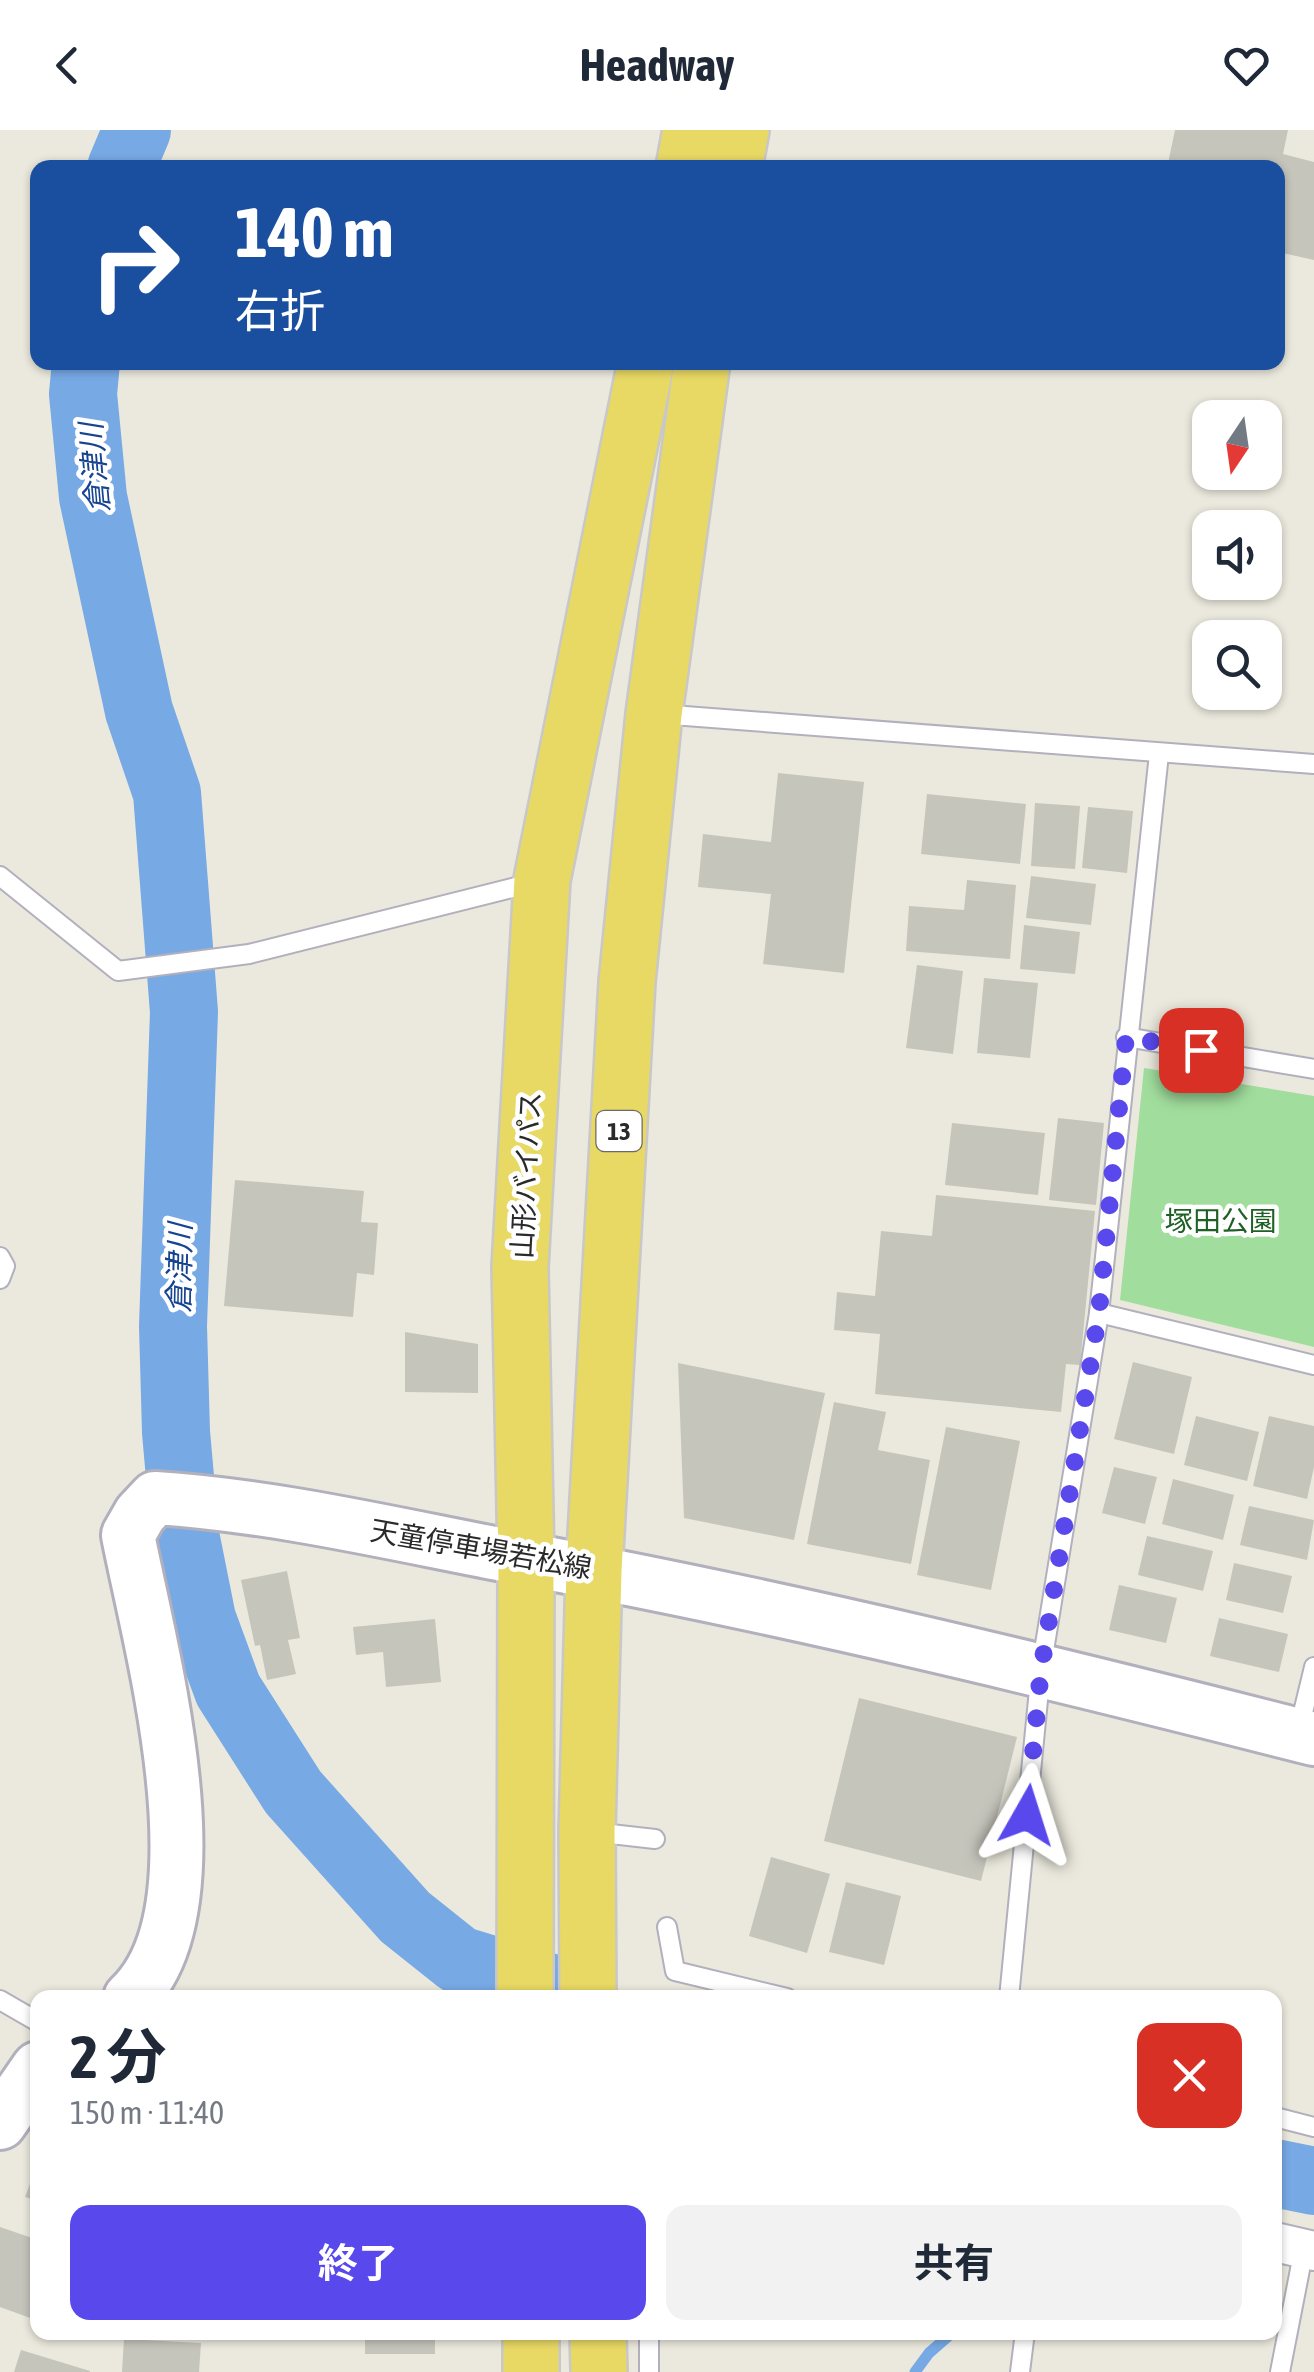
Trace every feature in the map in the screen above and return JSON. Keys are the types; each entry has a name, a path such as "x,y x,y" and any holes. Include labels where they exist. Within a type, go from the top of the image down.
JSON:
{"highway":[{"path":"686,160 692,130"},
{"path":"735,160 741,130"},
{"name":"山形バイパス","path":"524,1990 526,1559 520,1267 542,880 644,370"},
{"name":"13","path":"588,1990 586,1904 594,1570 627,982 654,714 701,370"},
{"path":"530,2340 531,2372"},
{"path":"598,2340 599,2372"}],"main road":[{"name":"天童停車場若松線","path":"138,1990 159,1959 170,1915 177,1811 170,1736 128,1535 155,1498 232,1503 594,1570 1041,1670 1306,1736"},
{"path":"0,2123 30,2080"}],"lane":[{"path":"654,714 1314,764"},
{"path":"1010,1990 1041,1670 1099,1312 1159,754"},
{"path":"0,876 118,971 249,954 542,880"},
{"path":"1126,1037 1314,1069"},
{"path":"0,1257 6,1266 0,1279"},
{"path":"1099,1312 1314,1365"},
{"path":"1306,1736 1314,1666"},
{"path":"588,1832 656,1839"},
{"path":"667,1927 675,1971 754,1990"},
{"path":"0,2000 30,2017"},
{"path":"1282,2119 1314,2127"},
{"path":"1280,2372 1298,2247"},
{"path":"649,2372 650,2340"},
{"path":"1020,2372 1024,2340"}],"green space":[{"name":"塚田公園","path":"1144,1068 1314,1096 1314,1347 1120,1300"}],"building":[{"path":"1175,130 1288,130 1283,154 1314,162 1314,260 1285,254 1285,160 1169,160"},
{"path":"778,773 864,782 844,973 763,964 771,894 698,887 703,834 771,842"},
{"path":"927,794 1026,804 1020,864 921,854"},
{"path":"1035,803 1080,806 1075,869 1031,866"},
{"path":"1088,807 1133,811 1127,873 1082,868"},
{"path":"1031,876 1096,884 1091,925 1026,918"},
{"path":"967,880 1016,885 1010,959 906,951 909,906 964,910"},
{"path":"1024,925 1080,932 1075,974 1020,969"},
{"path":"917,965 963,971 953,1054 906,1048"},
{"path":"984,978 1038,983 1030,1058 977,1053"},
{"path":"1058,1118 1104,1123 1096,1205 1049,1200"},
{"path":"952,1123 1045,1133 1038,1195 945,1185"},
{"path":"235,1180 364,1191 361,1222 378,1223 374,1275 357,1273 353,1317 224,1306"},
{"path":"936,1195 1095,1211 1080,1365 1066,1364 1061,1412 875,1394 880,1334 834,1330 837,1292 875,1296 881,1231 932,1236"},
{"path":"405,1332 478,1344 478,1393 405,1392"},
{"path":"1133,1362 1192,1377 1174,1454 1114,1439"},
{"path":"678,1363 825,1393 794,1540 684,1518"},
{"path":"834,1402 886,1412 878,1450 930,1460 911,1564 807,1544"},
{"path":"1196,1416 1259,1432 1247,1481 1184,1465"},
{"path":"1269,1416 1314,1426 1314,1467 1307,1499 1253,1486"},
{"path":"946,1427 1020,1441 991,1590 917,1575"},
{"path":"1114,1467 1157,1477 1145,1524 1102,1513"},
{"path":"1173,1479 1234,1495 1223,1540 1162,1524"},
{"path":"1249,1506 1314,1520 1307,1560 1240,1545"},
{"path":"1147,1536 1213,1551 1203,1591 1138,1575"},
{"path":"1234,1563 1292,1576 1283,1613 1226,1600"},
{"path":"287,1571 300,1638 288,1640 296,1674 267,1680 260,1645 255,1646 241,1580"},
{"path":"1119,1585 1177,1598 1166,1643 1109,1630"},
{"path":"1219,1618 1288,1634 1279,1672 1210,1656"},
{"path":"435,1619 441,1682 386,1687 383,1652 356,1655 353,1627"},
{"path":"859,1698 1017,1737 981,1881 824,1841"},
{"path":"771,1857 830,1874 807,1953 749,1936"},
{"path":"846,1882 901,1896 884,1965 829,1952"},
{"path":"0,2227 30,2237 30,2318 0,2307"},
{"path":"124,2340 201,2343 199,2372 122,2372"},
{"path":"365,2340 435,2340 435,2354 365,2354"},
{"path":"21,2350 90,2371 90,2372 14,2372"}],"waterway":[{"name":"倉津川","path":"124,160 137,130"},
{"name":"倉津川","path":"85,370 83,394 93,497 139,711 167,793 184,1012 173,1326 176,1432 185,1534 202,1619 228,1690 293,1792 405,1917 459,1960 558,1990"},
{"name":"倉津川","path":"1282,2174 1314,2181"},
{"path":"915,2372 944,2340"}],"route":[{"path":"1027,1815 1041,1670 1099,1312 1126,1037 1201,1050"}]}
